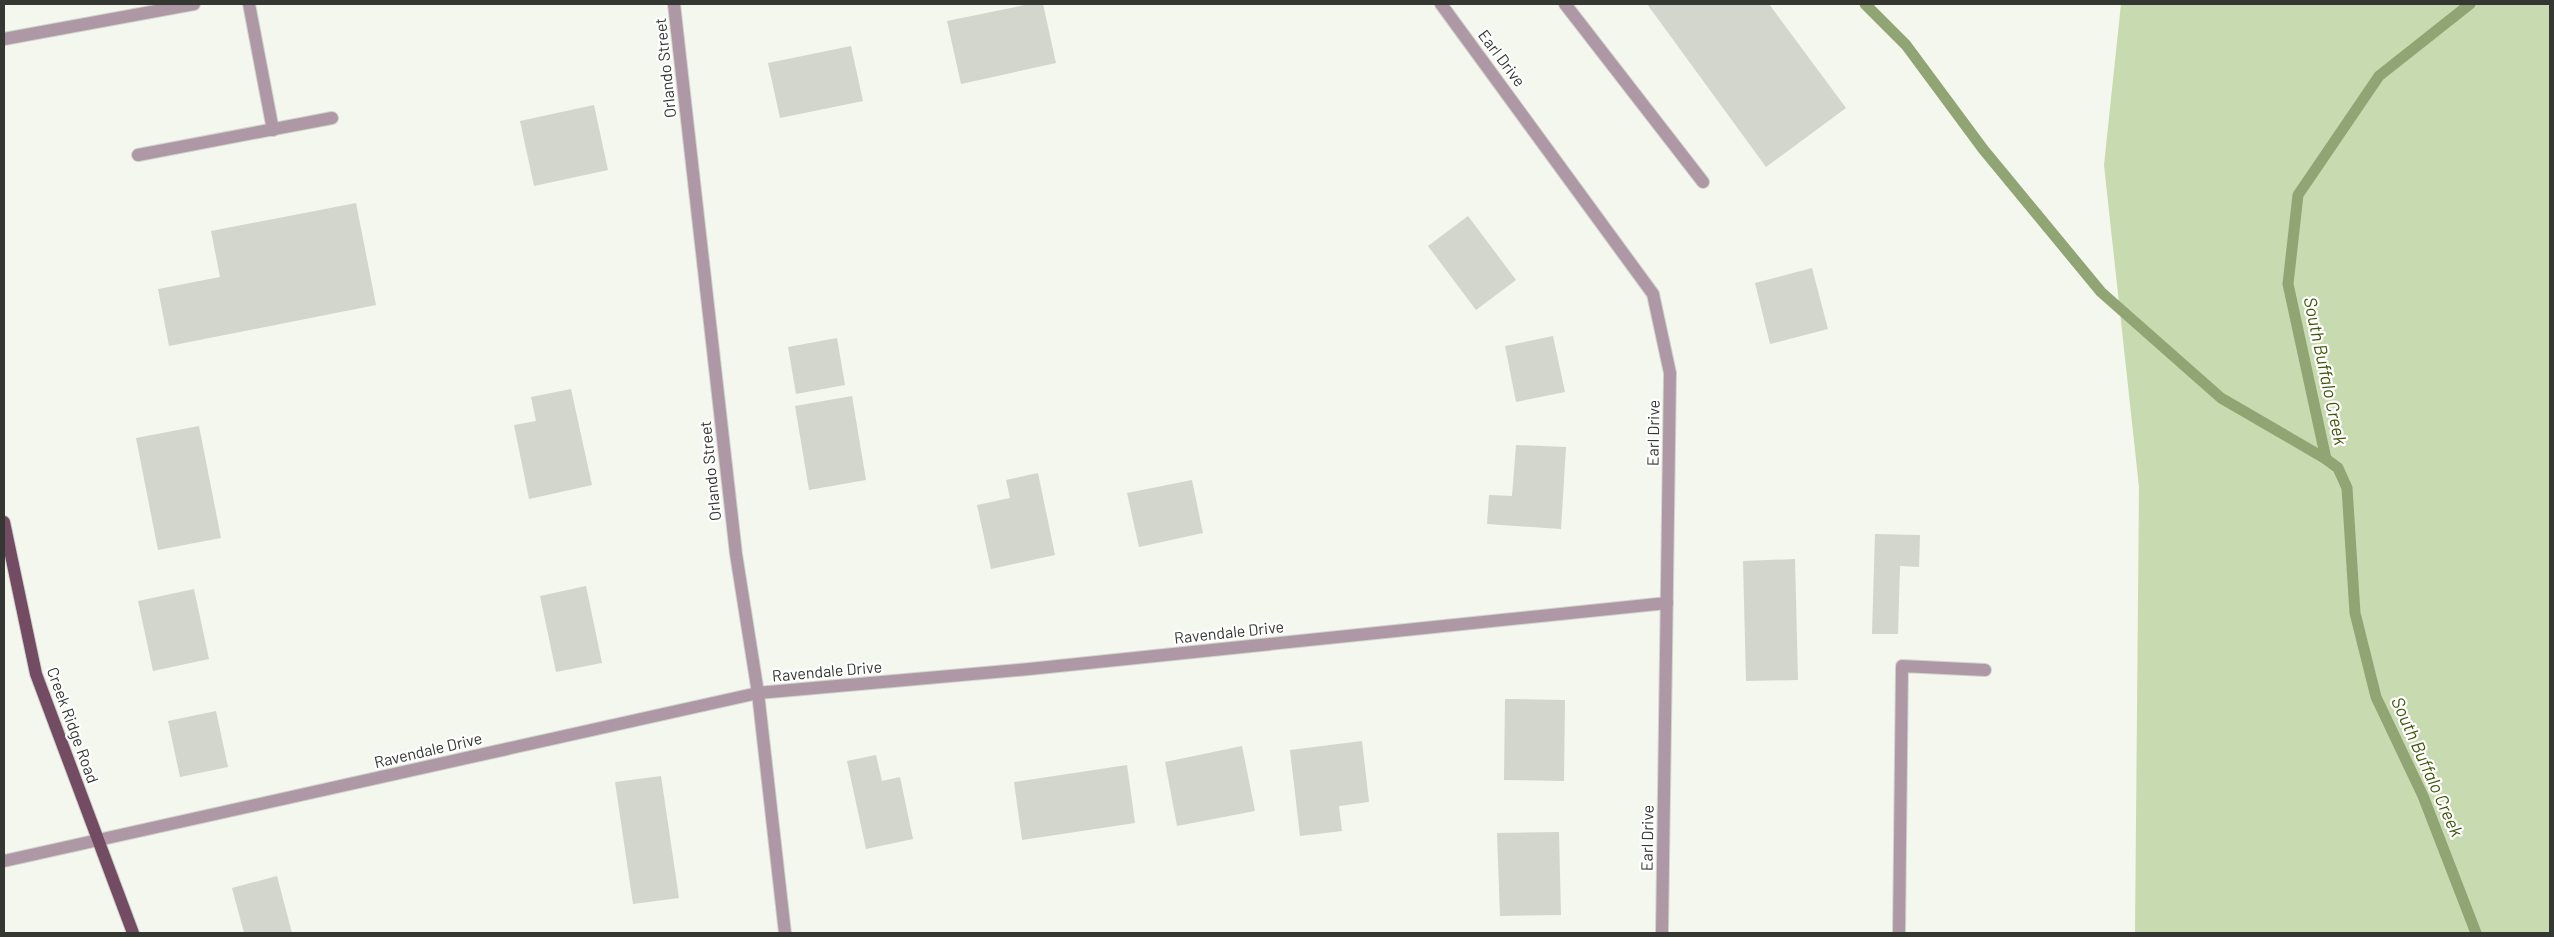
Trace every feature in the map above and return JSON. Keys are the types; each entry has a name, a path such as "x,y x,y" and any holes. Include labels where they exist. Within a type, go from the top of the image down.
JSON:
{"main road":[{"name":"Creek Ridge Road","path":"4,522 36,674 134,933"}],"street":[{"path":"4,39 194,4"},
{"path":"250,4 273,130"},
{"name":"Orlando Street","path":"674,4 736,554 758,693 785,933"},
{"name":"Earl Drive","path":"1441,4 1653,294 1670,372 1662,933"},
{"path":"1565,4 1703,182"},
{"path":"138,155 332,118"},
{"name":"Ravendale Drive","path":"4,861 758,693 1029,669 1667,603"},
{"path":"1899,933 1902,666 1985,670"}],"green space":[{"path":"2121,4 2550,4 2550,933 2135,933 2139,487 2104,165"}],"building":[{"path":"1030,4 1043,4 1056,63 961,84 947,21"},
{"path":"1647,4 1769,4 1846,108 1766,167"},
{"path":"851,46 863,101 780,118 768,63"},
{"path":"594,105 608,170 534,186 520,121"},
{"path":"356,203 376,305 169,346 158,289 220,277 211,231"},
{"path":"1468,216 1516,280 1476,310 1428,246"},
{"path":"1812,268 1828,329 1770,344 1755,283"},
{"path":"1553,336 1565,392 1516,402 1505,346"},
{"path":"837,338 845,385 796,394 788,347"},
{"path":"571,389 592,485 529,499 514,425 536,421 531,397"},
{"path":"852,396 866,480 809,490 795,406"},
{"path":"199,426 221,538 158,550 136,438"},
{"path":"1516,445 1566,447 1561,529 1487,524 1489,495 1512,496"},
{"path":"1038,473 1055,555 991,569 977,505 1010,498 1006,480"},
{"path":"1192,480 1203,533 1139,547 1127,493"},
{"path":"1875,534 1920,535 1919,567 1900,566 1898,634 1872,634"},
{"path":"1795,559 1798,680 1746,681 1743,561"},
{"path":"586,586 602,663 556,672 540,596"},
{"path":"194,589 209,659 153,671 138,601"},
{"path":"1505,699 1565,700 1564,781 1504,780"},
{"path":"216,711 228,767 180,777 168,721"},
{"path":"1362,741 1369,802 1339,806 1342,831 1300,836 1290,750"},
{"path":"1242,746 1255,811 1177,826 1165,762"},
{"path":"876,755 882,781 900,777 913,839 866,849 847,761"},
{"path":"1127,765 1135,823 1022,840 1014,782"},
{"path":"661,776 679,898 633,904 615,782"},
{"path":"1559,832 1561,915 1500,916 1497,833"},
{"path":"277,876 292,933 244,933 232,888"}],"waterway":[{"path":"1865,4 1906,45 1983,149 2101,292 2221,398 2326,459"},
{"name":"South Buffalo Creek","path":"2470,4 2379,76 2298,195 2288,284 2326,459 2338,468 2347,488 2355,613 2376,697 2423,796 2476,933"}]}
